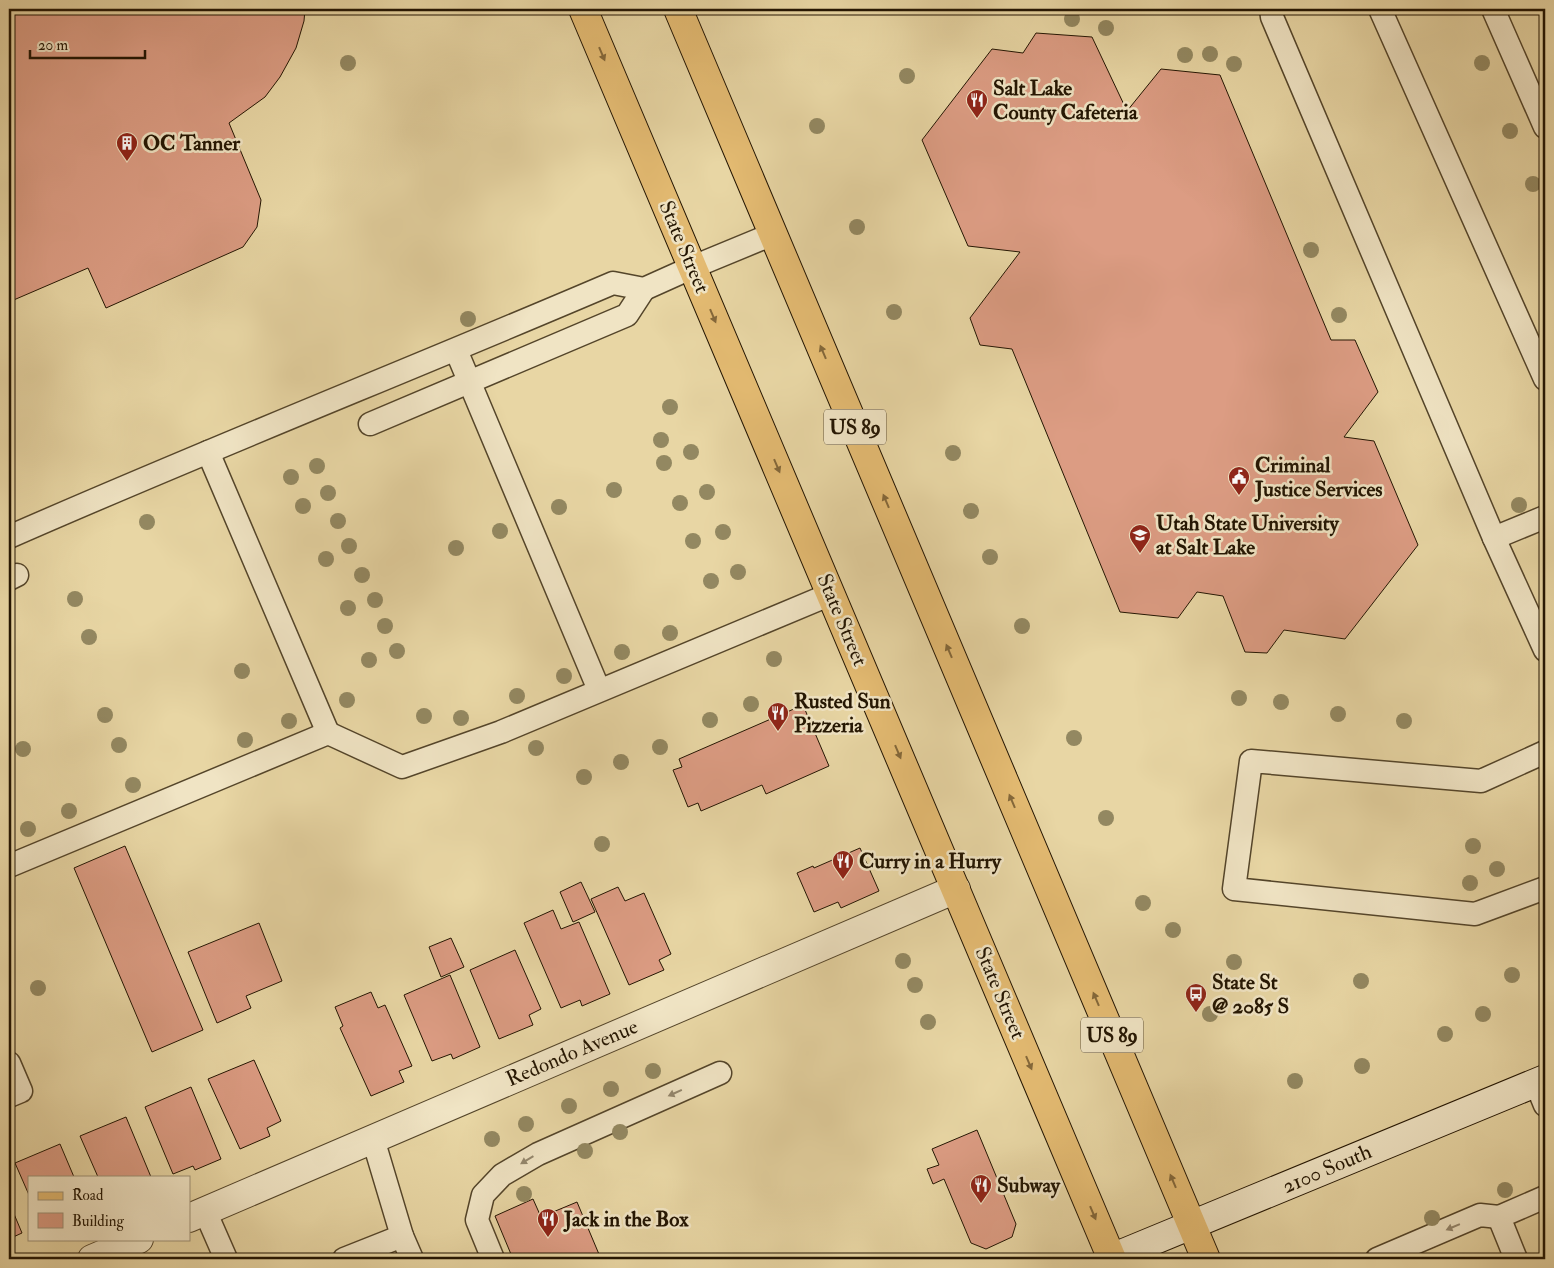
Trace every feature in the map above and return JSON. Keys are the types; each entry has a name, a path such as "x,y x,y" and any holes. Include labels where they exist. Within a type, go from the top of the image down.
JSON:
{"main road":[{"name":"State Street","path":"583,9 1111,1259"},
{"name":"US 89","path":"678,9 1206,1259"}],"street":[{"name":"Redondo Avenue","path":"197,1214 956,889"},
{"name":"2100 South","path":"1111,1259 1192,1225 1542,1089"},
{"path":"92,1259 137,1240"}],"lane":[{"path":"1271,9 1272,17 1494,538 1545,650"},
{"path":"1380,9 1545,379"},
{"path":"1493,9 1545,127"},
{"path":"370,424 627,314 644,289 773,234"},
{"path":"9,537 144,478 456,350 613,283 644,289"},
{"path":"456,350 599,690"},
{"path":"208,452 328,733 402,767 501,732 831,594"},
{"path":"1494,538 1545,517"},
{"path":"9,866 328,733"},
{"path":"1545,752 1481,782 1250,761 1234,889 1475,914 1545,888"},
{"path":"9,1062 21,1091 9,1096"},
{"path":"493,1259 477,1220 483,1195 502,1175 538,1154 720,1073"},
{"path":"373,1139 402,1236 412,1259"},
{"path":"1377,1259 1480,1215 1499,1217 1545,1197"},
{"path":"197,1214 226,1259"},
{"path":"1499,1217 1516,1259"},
{"path":"344,1259 402,1236"}],"building":[{"name":"OC Tanner","path":"9,9 305,9 304,21 296,48 280,77 265,97 229,123 261,200 257,227 243,247 106,308 88,268 9,302"},
{"path":"1036,33 1092,37 1127,111 1161,69 1220,75 1331,340 1355,340 1378,392 1344,437 1374,441 1418,545 1345,639 1284,630 1267,653 1245,652 1223,596 1197,592 1178,618 1120,612 1012,349 980,345 970,318 1020,252 968,246 922,140 992,49 1023,53"},
{"name":"Rusted Sun Pizzeria","path":"803,705 829,766 766,794 762,785 701,811 698,803 688,807 673,770 682,767 679,759"},
{"path":"125,846 203,1030 152,1052 74,868"},
{"path":"860,848 879,891 841,908 838,902 814,912 797,873 813,866 814,868"},
{"path":"581,882 595,912 573,922 560,892"},
{"path":"618,887 625,901 644,893 671,954 659,960 664,970 629,985 591,899"},
{"path":"553,910 561,929 579,922 610,994 582,1006 580,1000 561,1008 524,923"},
{"path":"259,923 282,981 246,996 251,1008 217,1023 188,952"},
{"path":"451,938 464,967 441,977 429,947"},
{"path":"515,950 541,1009 529,1015 533,1025 499,1039 470,970"},
{"path":"450,975 480,1047 453,1059 451,1054 432,1061 404,995"},
{"path":"371,992 378,1008 385,1005 412,1066 399,1071 404,1082 371,1096 340,1028 343,1026 335,1007"},
{"path":"254,1060 281,1121 267,1128 270,1136 240,1149 208,1079"},
{"path":"191,1087 221,1159 195,1170 193,1166 173,1174 145,1107"},
{"path":"126,1117 151,1176 98,1176 80,1136"},
{"name":"Subway","path":"977,1130 1016,1224 1012,1237 986,1249 971,1243 944,1179 933,1184 927,1169 939,1165 932,1149"},
{"path":"60,1144 74,1176 28,1176 28,1193 15,1163"},
{"name":"Jack in the Box","path":"533,1199 541,1217 577,1202 601,1259 513,1259 495,1216"},
{"path":"9,1202 22,1233 11,1238 14,1246 9,1248"}],"place":[{"name":"Salt Lake County Cafeteria","path":"977,119"},
{"name":"OC Tanner","path":"127,162"},
{"name":"Criminal Justice Services","path":"1239,496"},
{"name":"Utah State University at Salt Lake","path":"1140,554"},
{"name":"Rusted Sun Pizzeria","path":"778,732"},
{"name":"Curry in a Hurry","path":"843,880"},
{"name":"State St @ 2085 S","path":"1196,1013"},
{"name":"Subway","path":"981,1204"},
{"name":"Jack in the Box","path":"548,1238"}]}
